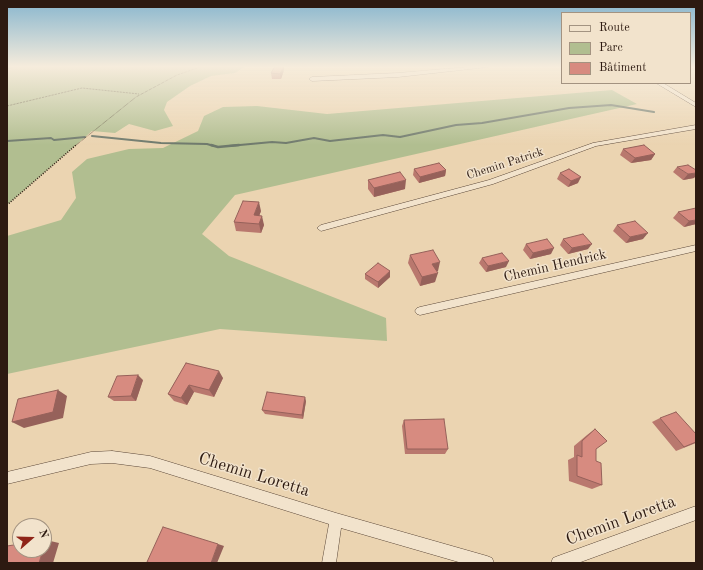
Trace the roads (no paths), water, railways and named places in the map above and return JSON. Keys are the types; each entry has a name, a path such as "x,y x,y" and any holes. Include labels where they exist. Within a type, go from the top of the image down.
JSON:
{"street":[{"path":"676,93 696,105"},
{"name":"Chemin Patrick","path":"321,228 491,182 595,144 696,127"},
{"name":"Chemin Hendrick","path":"420,311 696,248"},
{"name":"Chemin Loretta","path":"7,478 92,458 112,457 133,459 171,468 336,520 487,563"},
{"name":"Chemin Loretta","path":"558,563 696,513"},
{"path":"329,563 336,520"}],"waterway":[{"path":"229,146 272,142 286,143 314,138 330,141 383,135 400,137 456,125 482,123 569,108 611,105 654,112"},
{"path":"92,136 161,143 207,144 214,146"},
{"path":"7,141 51,138 54,140 85,137"},
{"path":"211,145 218,147 239,145"}]}
